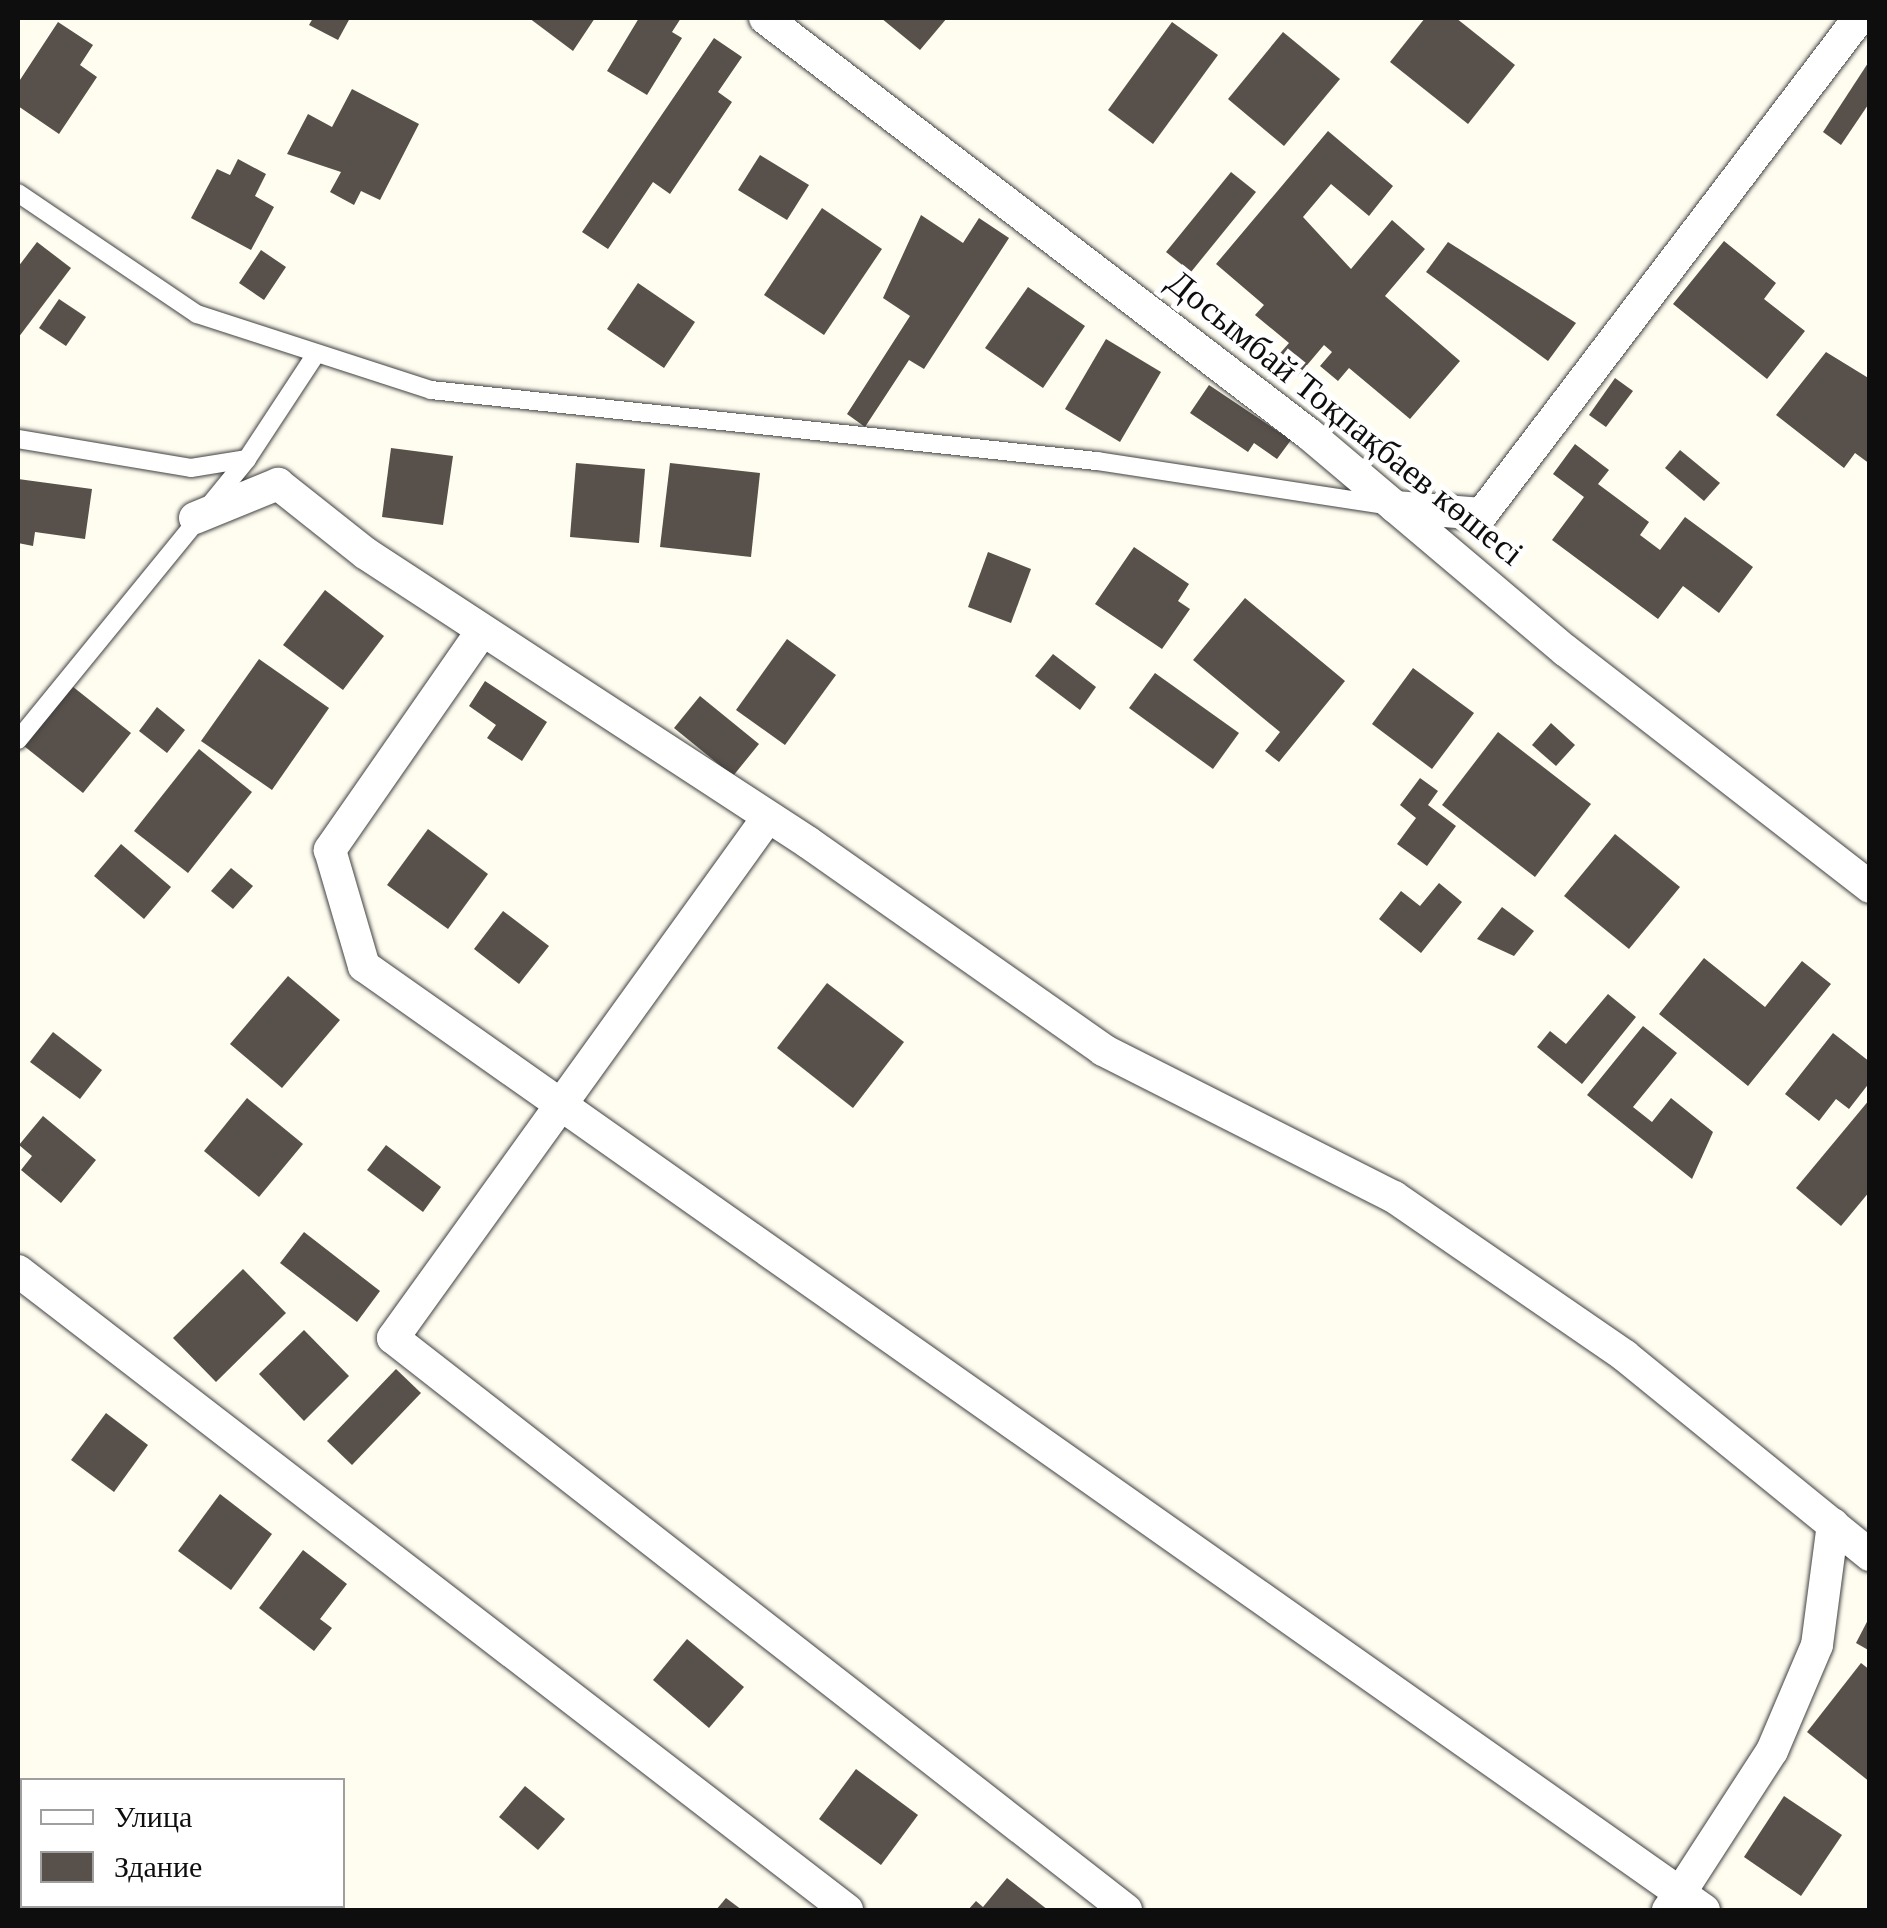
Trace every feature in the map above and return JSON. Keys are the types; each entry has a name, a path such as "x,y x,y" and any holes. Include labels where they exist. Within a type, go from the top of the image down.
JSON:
{"street":[{"name":"Досымбай Тоқпақбаев көшесі","path":"766,18 1395,507 1870,888"},
{"path":"1465,566 1482,514 1860,18"},
{"path":"194,518 278,484 482,631 768,817 1102,1050 1394,1198 1625,1356 1870,1555"},
{"path":"1395,507 1482,514"},
{"path":"482,631 330,850 364,966 1684,1905 1772,1751 1818,1645 1832,1524"},
{"path":"768,817 393,1338 1126,1910"},
{"path":"18,1271 847,1910"}],"lane":[{"path":"18,193 196,314 314,357 431,390 1097,461 1395,507"},
{"path":"18,740 194,518 247,459 314,357"},
{"path":"18,439 191,468 247,459"}],"building":[{"path":"313,18 350,18 338,40 309,25"},
{"path":"529,18 595,18 573,51"},
{"path":"639,18 681,18 672,32 682,38 647,95 607,71"},
{"path":"881,18 947,18 920,50"},
{"path":"1425,18 1456,18 1515,65 1468,124 1390,62"},
{"path":"58,22 93,45 80,65 97,77 59,134 18,106 18,83"},
{"path":"1172,22 1218,55 1153,144 1108,110"},
{"path":"1283,32 1340,79 1284,146 1228,99"},
{"path":"714,38 742,57 718,92 732,102 670,194 653,182 608,249 582,232"},
{"path":"1870,60 1870,102 1841,145 1823,132"},
{"path":"352,89 419,124 380,200 361,191 354,205 330,192 341,172 287,154 308,114 332,127"},
{"path":"1328,131 1393,186 1369,216 1331,184 1303,217 1351,269 1392,220 1425,249 1385,296 1460,361 1410,419 1349,368 1338,381 1320,366 1332,352 1324,345 1297,377 1275,359 1289,343 1255,315 1264,305 1216,264"},
{"path":"760,155 809,185 787,220 738,190"},
{"path":"238,159 266,174 255,196 274,207 251,250 191,218 217,169 230,175"},
{"path":"1231,172 1256,192 1191,272 1166,252"},
{"path":"822,208 882,249 824,335 764,295"},
{"path":"921,215 963,243 979,218 1009,238 924,369 909,360 865,427 847,414 910,316 883,298"},
{"path":"1724,241 1776,283 1764,299 1805,331 1767,379 1673,304"},
{"path":"37,242 71,268 18,338 18,267"},
{"path":"1448,242 1576,323 1548,361 1426,272"},
{"path":"261,250 286,267 264,300 239,283"},
{"path":"638,283 695,322 664,368 607,329"},
{"path":"1028,287 1085,326 1043,388 985,348"},
{"path":"59,299 86,317 66,346 39,328"},
{"path":"1106,339 1161,372 1120,442 1065,409"},
{"path":"1826,352 1870,379 1870,464 1855,453 1844,468 1776,415"},
{"path":"1615,378 1633,391 1606,427 1589,415"},
{"path":"1209,385 1291,440 1277,459 1254,443 1248,452 1190,413"},
{"path":"1575,444 1609,470 1598,484 1649,522 1640,535 1660,550 1685,517 1753,567 1719,613 1683,586 1658,619 1552,540 1584,497 1553,474"},
{"path":"391,448 453,456 443,525 382,517"},
{"path":"1680,450 1720,483 1704,501 1665,468"},
{"path":"576,463 645,469 639,543 570,537"},
{"path":"670,463 760,473 751,557 660,547"},
{"path":"18,479 92,489 85,539 35,532 33,546 18,543"},
{"path":"1134,547 1189,584 1178,601 1190,609 1162,649 1095,604"},
{"path":"988,552 1031,569 1011,623 968,607"},
{"path":"325,590 384,636 343,690 283,645"},
{"path":"1245,598 1345,681 1279,762 1265,751 1280,732 1193,660"},
{"path":"787,639 836,675 785,745 736,710"},
{"path":"1053,654 1096,687 1080,710 1035,676"},
{"path":"259,659 329,708 272,790 201,741"},
{"path":"1413,668 1474,713 1432,769 1372,724"},
{"path":"1155,673 1239,733 1213,769 1129,708"},
{"path":"485,681 547,722 522,761 487,738 496,725 469,706"},
{"path":"72,686 131,733 83,793 24,746"},
{"path":"700,696 759,744 733,776 674,728"},
{"path":"157,707 185,730 167,753 139,731"},
{"path":"1551,723 1575,745 1556,766 1532,745"},
{"path":"1498,732 1591,804 1535,877 1442,805"},
{"path":"199,749 252,792 188,873 134,831"},
{"path":"1420,778 1438,791 1428,805 1456,826 1427,866 1397,844 1416,818 1400,805"},
{"path":"428,829 488,874 448,929 387,885"},
{"path":"1615,834 1680,887 1629,949 1564,896"},
{"path":"121,844 171,887 144,919 94,876"},
{"path":"231,868 253,886 233,909 211,891"},
{"path":"1439,883 1462,902 1421,953 1379,919 1401,891 1420,906"},
{"path":"1502,907 1534,931 1514,956 1477,939"},
{"path":"503,911 549,946 519,984 474,949"},
{"path":"1704,958 1765,1007 1802,961 1831,984 1748,1086 1659,1014"},
{"path":"288,976 340,1020 282,1088 230,1044"},
{"path":"827,983 904,1042 853,1108 777,1048"},
{"path":"1608,994 1636,1017 1582,1084 1537,1047 1550,1031 1566,1044"},
{"path":"1643,1026 1677,1053 1633,1107 1652,1122 1671,1098 1713,1132 1692,1179 1587,1095"},
{"path":"53,1032 102,1070 80,1099 30,1062"},
{"path":"1833,1033 1870,1062 1870,1082 1849,1109 1836,1099 1819,1121 1785,1094"},
{"path":"247,1098 303,1144 259,1197 204,1151"},
{"path":"1870,1099 1870,1191 1841,1226 1796,1188"},
{"path":"43,1116 96,1160 61,1203 21,1170 32,1156 19,1145"},
{"path":"386,1145 441,1187 423,1212 367,1170"},
{"path":"304,1232 380,1291 357,1322 280,1263"},
{"path":"243,1269 286,1313 216,1382 173,1338"},
{"path":"304,1330 349,1376 304,1421 259,1374"},
{"path":"396,1369 421,1393 352,1465 327,1441"},
{"path":"106,1413 148,1445 114,1492 71,1460"},
{"path":"220,1494 272,1534 231,1590 178,1551"},
{"path":"303,1550 347,1584 320,1619 332,1628 314,1651 259,1608"},
{"path":"1870,1616 1870,1651 1856,1643"},
{"path":"687,1639 744,1687 709,1728 653,1680"},
{"path":"1861,1663 1870,1670 1870,1782 1807,1732"},
{"path":"856,1769 918,1815 881,1865 819,1819"},
{"path":"525,1786 565,1819 538,1850 499,1817"},
{"path":"1784,1796 1842,1835 1801,1896 1744,1857"},
{"path":"1007,1878 1048,1910 968,1910 976,1901 983,1907"},
{"path":"726,1898 742,1910 716,1910"}]}
